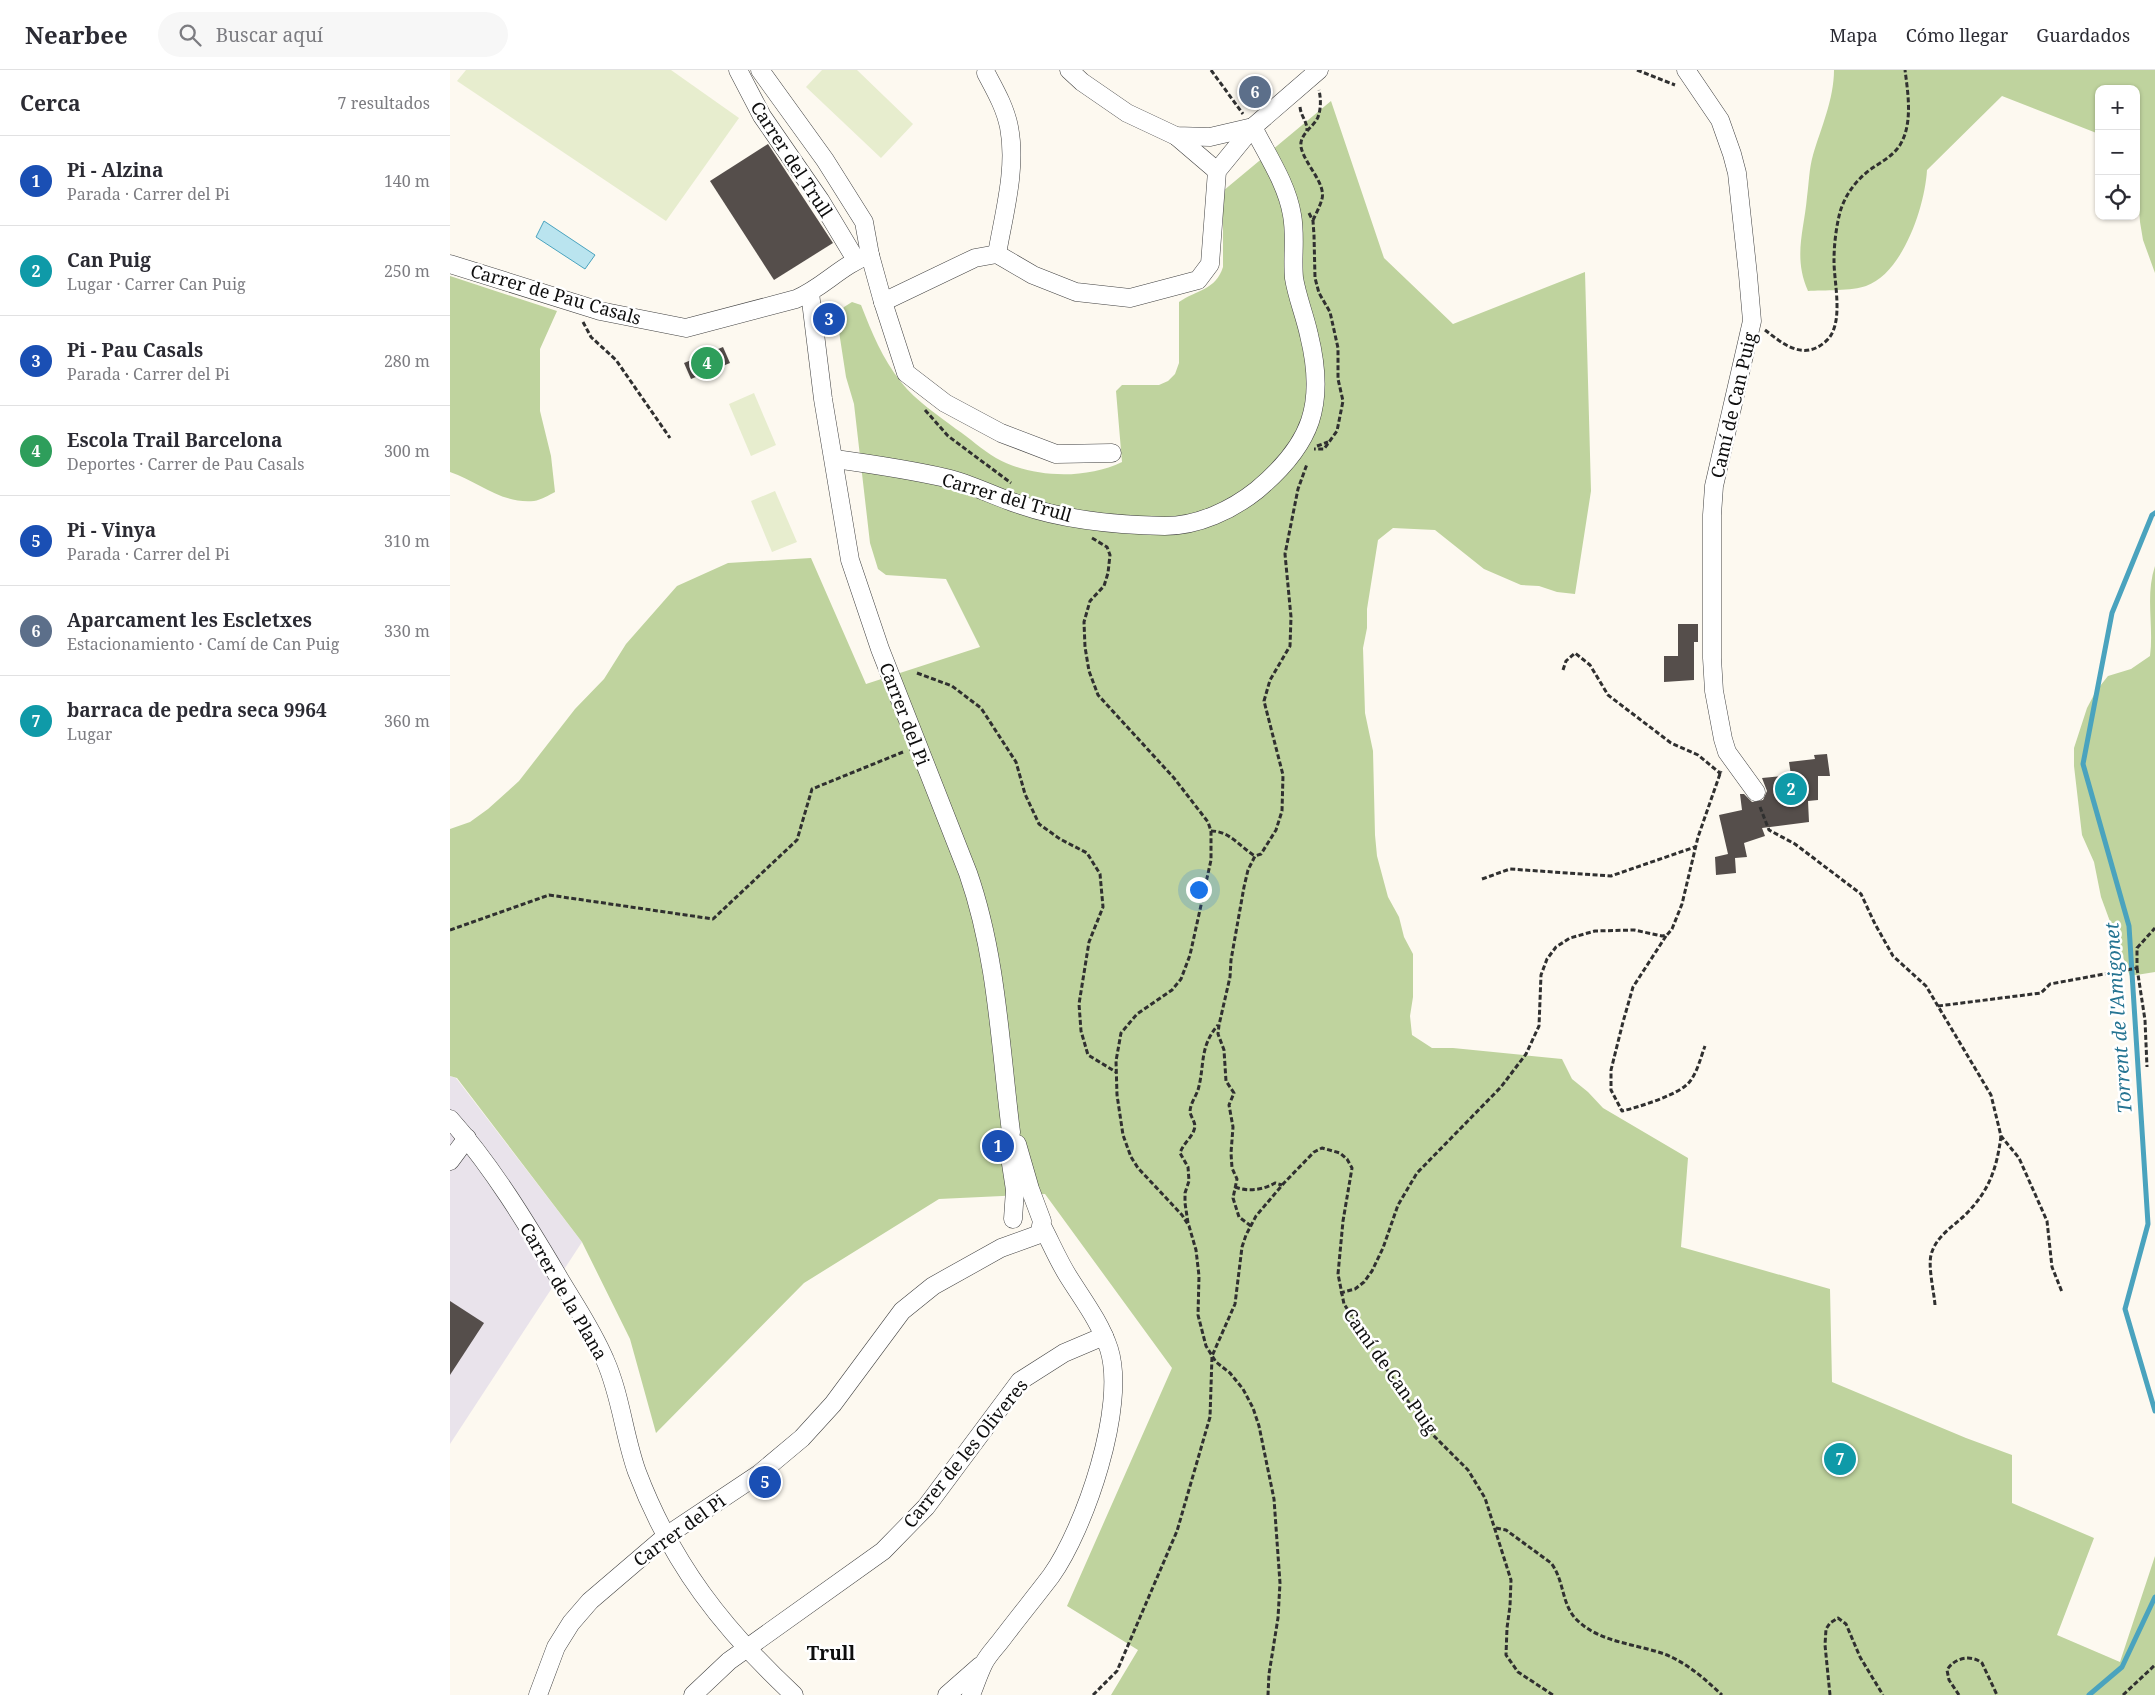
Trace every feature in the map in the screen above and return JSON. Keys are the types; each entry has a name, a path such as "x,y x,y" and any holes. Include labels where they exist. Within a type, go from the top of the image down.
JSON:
{"street":[{"name":"Carrer del Trull","path":"738,70 762,116 820,200 863,257 882,302 906,373 945,403 1001,433 1056,454 1112,453"},
{"name":"Carrer del Trull","path":"760,70 802,127 859,211 868,233 863,257"},
{"path":"1069,70 1082,82 1127,113 1176,136 1217,171"},
{"name":"Camí de Can Puig","path":"1686,70 1720,120 1737,173 1752,321 1715,479 1712,507 1712,658 1714,691 1727,752"},
{"path":"882,302 974,258 998,254 1033,276 1076,292 1130,298 1198,280 1210,264 1217,171 1253,127 1317,71"},
{"path":"986,73 1000,98 1009,127 1011,167 998,254"},
{"name":"Carrer del Trull","path":"834,459 945,478 978,487 1020,505 1075,518 1166,526 1191,524 1243,501 1267,481 1299,444 1310,424 1317,394 1317,381 1310,339 1294,280 1292,216 1276,170 1253,127"},
{"path":"1176,136 1210,137 1253,127"},
{"name":"Carrer de Pau Casals","path":"450,264 600,311 686,328 796,299 810,293 863,257"},
{"name":"Carrer del Pi","path":"810,293 823,398 846,544 855,577 880,649 968,873 986,936 996,996 1011,1132 1008,1144 1015,1190 1012,1221 1001,1248"},
{"path":"1727,752 1752,787"},
{"name":"Carrer de la Plana","path":"450,1120 467,1138 534,1235 587,1325 612,1376 637,1470 666,1536 705,1599 747,1648 794,1695"},
{"name":"Carrer del Pi","path":"1011,1132 1018,1145 1030,1190 1055,1255"},
{"path":"450,1161 467,1138"},
{"path":"947,1695 985,1662 1052,1574 1079,1524 1099,1466 1114,1384 1113,1364 1104,1336 1083,1297 1055,1255 1044,1244 1018,1237 1014,1233 1012,1221 1018,1211 1028,1209 1041,1221 1037,1235 1026,1239"},
{"name":"Carrer del Pi","path":"538,1695 556,1647 571,1623 590,1601 666,1536 759,1474 802,1438 833,1404 902,1311 933,1286 1001,1248 1026,1239"},
{"name":"Carrer de les Oliveres","path":"693,1695 715,1673 747,1648 883,1551 926,1507 1020,1381 1064,1352 1104,1336"},
{"path":"971,1695 985,1662"}],"path":[{"path":"1211,70 1253,127"},
{"path":"1637,70 1679,86"},
{"path":"1752,321 1786,346 1795,350 1811,349 1830,338 1837,314 1834,251 1841,210 1856,183 1900,146 1904,136 1908,112 1904,70"},
{"path":"1251,1226 1239,1217 1234,1198 1238,1179 1232,1161 1234,1127 1230,1105 1234,1093 1226,1081 1224,1050 1218,1034 1230,977 1231,960 1248,870 1255,856 1264,851 1276,830 1282,811 1283,775 1264,701 1270,680 1290,646 1290,617 1285,554 1298,489 1314,449 1324,449 1336,431 1342,401 1338,379 1339,353 1330,312 1319,293 1315,278 1313,221 1322,198 1322,185 1314,176 1301,147 1301,141 1318,118 1320,80 1317,71"},
{"path":"1294,92 1300,112 1307,122 1307,132"},
{"path":"571,302 592,337 616,360 670,438"},
{"path":"921,406 948,436 1015,486"},
{"path":"1075,518 1094,540 1106,547 1110,556 1104,586 1090,601 1084,622 1085,647 1098,695 1174,778 1208,822 1211,831 1211,860 1190,954 1184,971 1172,990 1137,1014 1126,1025 1118,1046 1116,1072 1121,1124 1131,1157 1138,1168 1182,1215 1189,1226"},
{"path":"1562,670 1566,661 1575,654 1590,665 1608,695 1671,743 1698,755 1720,774 1752,787 1769,830 1795,844 1861,894 1893,956 1926,986 1991,1095 2001,1136 1998,1159 1990,1183 1968,1212 1938,1239 1930,1256 1935,1305"},
{"path":"917,673 952,686 981,708 1016,762 1025,794 1039,824 1060,839 1087,853 1100,874 1103,907 1089,942 1079,1004 1081,1031 1088,1055 1116,1072"},
{"path":"450,930 549,895 713,919 797,840 812,789 918,746"},
{"path":"1705,1046 1695,1073 1684,1087 1639,1107 1622,1111 1611,1090 1611,1070 1633,987 1678,918 1695,847 1727,752"},
{"path":"1211,831 1229,836 1255,856"},
{"path":"1482,879 1510,869 1611,876 1695,847"},
{"path":"2148,1067 2145,1020 2137,968 2137,948 2155,928"},
{"path":"1340,1293 1355,1289 1364,1282 1372,1271 1383,1248 1398,1205 1410,1182 1501,1087 1526,1054 1539,1026 1541,975 1547,959 1556,946 1570,938 1595,930 1634,930 1657,936 1667,935"},
{"path":"1938,1006 2041,993 2050,984 2137,968"},
{"path":"1219,1025 1210,1035 1202,1059 1202,1073 1190,1111 1194,1122 1194,1131 1183,1145 1180,1153 1188,1167 1189,1181 1185,1193 1185,1203 1196,1250 1199,1276 1198,1315 1203,1337 1212,1356 1237,1381 1253,1408 1259,1426 1274,1499 1279,1591 1278,1618 1269,1674 1268,1695"},
{"path":"2001,1136 2019,1158 2047,1222 2052,1267 2062,1292"},
{"name":"Camí de Can Puig","path":"1212,1356 1235,1304 1242,1247 1256,1216 1314,1152 1322,1148 1332,1149 1347,1159 1352,1168 1338,1274 1340,1293 1348,1312 1407,1400 1433,1435 1468,1470 1485,1498 1511,1580 1506,1655 1518,1672 1553,1695"},
{"path":"1235,1187 1242,1190 1254,1190 1275,1183 1282,1186"},
{"path":"1093,1695 1117,1671 1177,1531 1210,1417 1212,1356"},
{"path":"1496,1528 1506,1530 1551,1563 1557,1571 1569,1610 1588,1629 1601,1636 1673,1658 1700,1675 1722,1695"},
{"path":"1830,1695 1825,1637 1830,1623 1838,1618 1846,1624 1860,1657 1883,1695"},
{"path":"1959,1695 1949,1680 1947,1670 1955,1662 1967,1658 1978,1660 1982,1663 1997,1695"},
{"path":"2122,1695 2155,1665"}],"shaded area":[{"path":"450,1076 456,1078 582,1242 450,1444"}],"green space":[{"path":"466,70 671,70 739,118 666,221 457,81"},
{"path":"822,70 857,70 913,124 881,158 806,87"},
{"path":"1834,70 2155,70 2155,273 2143,240 2140,222 2140,85 2095,85 2095,132 2002,96 1927,170 1917,219 1910,237 1891,267 1879,279 1860,288 1808,291 1801,267 1802,233 1812,160 1832,92"},
{"path":"1331,101 1384,258 1453,324 1585,272 1591,491 1575,594 1557,592 1539,586 1521,585 1484,569 1435,530 1393,528 1378,540 1363,648 1365,713 1373,751 1377,856 1388,897 1399,917 1404,937 1413,954 1413,997 1410,1016 1412,1035 1432,1048 1453,1048 1562,1059 1572,1079 1603,1108 1688,1158 1681,1247 1830,1289 1832,1382 1966,1438 2012,1455 2012,1503 2094,1538 2057,1635 2120,1662 2155,1556 2155,1695 1111,1695 1138,1650 1067,1606 1172,1368 1045,1194 939,1199 804,1283 656,1433 630,1339 582,1242 457,1078 450,1076 450,829 470,822 488,809 519,781 575,709 604,679 626,644 677,586 728,563 811,558 866,684 980,647 946,579 886,575 878,569 870,543 854,404 846,377 838,325 838,317 844,307 852,302 861,305 873,335 888,364 913,395 996,458 1025,470 1058,474 1092,472 1122,462 1116,391 1122,385 1159,385 1168,381 1175,374 1179,363 1179,302 1205,289 1216,280 1223,267 1223,191"},
{"path":"450,276 557,311 540,349 540,411 551,456 555,492 542,499 522,501 511,499 450,472"},
{"path":"754,393 776,445 751,456 729,404"},
{"path":"775,491 797,542 772,552 751,501"},
{"path":"2155,566 2155,972 2130,976 2101,897 2094,862 2082,835 2074,766 2074,748 2087,708 2096,691 2108,676 2131,669 2150,656 2150,600"}],"water":[{"path":"544,221 595,255 585,269 536,237"}],"building":[{"path":"768,144 833,243 774,280 710,181"},
{"path":"723,347 730,363 691,379 684,363"},
{"path":"1678,624 1698,624 1698,642 1694,642 1694,680 1664,682 1664,656 1678,656"},
{"path":"1827,754 1830,776 1818,776 1818,800 1808,801 1809,822 1762,828 1765,836 1744,843 1747,857 1735,858 1736,873 1716,875 1715,857 1728,854 1719,815 1742,810 1740,794 1744,794 1752,802 1763,800 1767,791 1762,778 1791,775 1789,762 1815,759 1814,755"},
{"path":"450,1301 484,1323 450,1375"}],"waterway":[{"name":"Torrent de l'Amigonet","path":"2155,513 2152,515 2112,613 2083,764 2129,926 2148,1224 2125,1309 2155,1411"},
{"name":"Torrent de l'Amigonet","path":"2089,1695 2122,1667 2155,1597"}],"place":[{"name":"Aparcament les Escletxes","path":"1255,92"},
{"name":"Pi - Pau Casals","path":"829,319"},
{"name":"Escola Trail Barcelona","path":"707,363"},
{"name":"Can Puig","path":"1791,789"},
{"name":"Pi - Alzina","path":"998,1146"},
{"name":"barraca de pedra seca 9964","path":"1840,1459"},
{"name":"Pi - Vinya","path":"765,1482"}],"district":[{"name":"Trull","path":"831,1653"}]}
